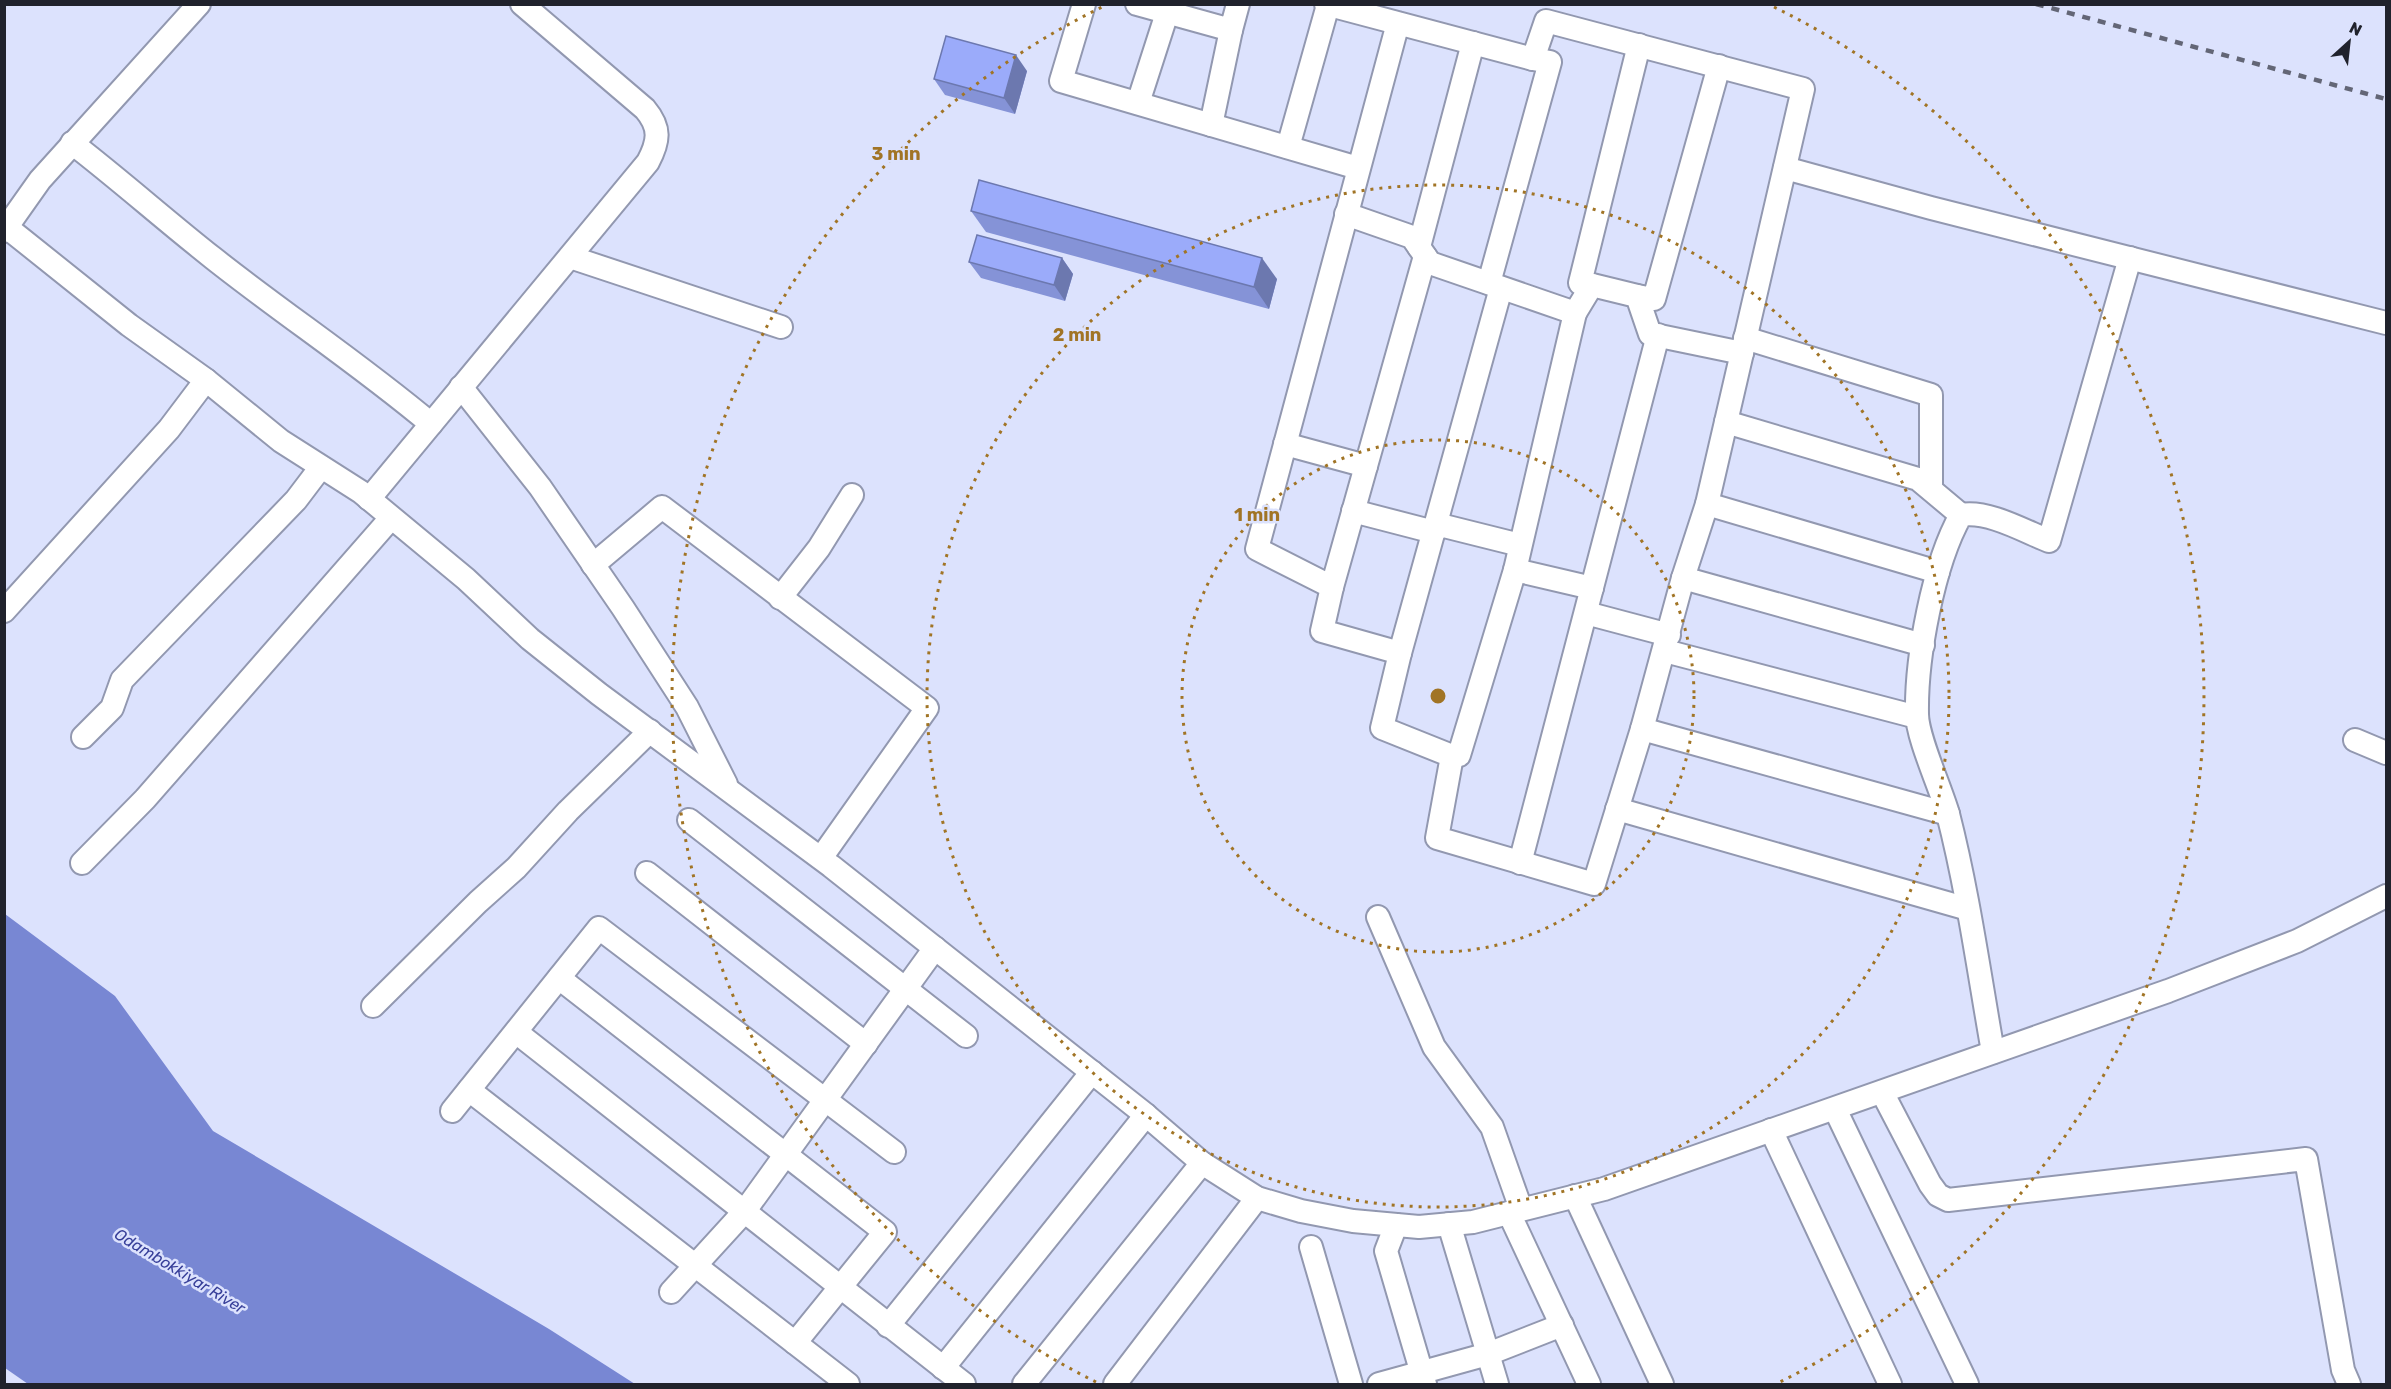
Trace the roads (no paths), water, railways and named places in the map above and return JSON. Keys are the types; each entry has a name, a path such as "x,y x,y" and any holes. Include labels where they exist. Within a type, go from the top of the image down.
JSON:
{"street":[{"path":"199,4 40,180 6,228 129,325 206,380 281,441 369,499 466,579 530,639 598,694 821,858 1146,1115 1202,1163 1257,1198 1301,1211 1419,1227 1473,1222 1604,1189 2168,991 2297,941 2386,896"},
{"path":"369,499 648,162 655,149 658,132 645,109 522,4"},
{"path":"1084,4 1061,81 1358,168"},
{"path":"1137,4 1231,30"},
{"path":"1211,125 1238,4"},
{"path":"1288,147 1327,5 1550,62 1435,528 1400,653 1382,728 1452,756 1459,755 1515,570 1575,313 1592,285"},
{"path":"1138,103 1167,13"},
{"path":"1452,756 1437,838 1594,884 1642,729 1683,578 1707,504 1803,88 1546,21 1533,59"},
{"path":"1332,587 1257,549 1398,23"},
{"path":"1400,653 1322,631 1422,252 1473,43"},
{"path":"1639,45 1580,283 1654,299 1719,66"},
{"path":"72,143 140,195 220,264 347,356 431,424"},
{"path":"1785,168 2333,312 2386,323"},
{"path":"1346,214 1412,237 1430,263 1575,313"},
{"path":"570,257 781,327"},
{"path":"1726,422 1918,479 1961,515 1970,514 1994,520 2049,541 2130,258"},
{"path":"1637,296 1650,333 1743,346 1931,395 1931,489"},
{"path":"1520,862 1658,335"},
{"path":"4,611 169,429 206,380"},
{"path":"461,387 540,487 594,565 687,707 728,789"},
{"path":"1285,444 1366,466"},
{"path":"83,737 112,708 123,680 296,500 321,467"},
{"path":"780,598 819,548 852,495"},
{"path":"1707,504 1938,572"},
{"path":"594,565 662,507 927,708 821,858"},
{"path":"1353,511 1520,545"},
{"path":"1961,515 1938,572 1923,645 1917,717 1947,814 1968,909 1993,1052"},
{"path":"82,863 145,799 391,518"},
{"path":"1515,570 1592,588"},
{"path":"1683,578 1923,645"},
{"path":"1586,613 1667,643 1917,717"},
{"path":"1642,729 1947,814"},
{"path":"374,1006 478,902 516,868 568,811 650,731"},
{"path":"2355,740 2386,753"},
{"path":"1617,809 1968,909"},
{"path":"689,820 966,1036"},
{"path":"647,873 866,1044"},
{"path":"1378,917 1434,1047 1492,1127 1515,1211 1589,1384"},
{"path":"452,1111 599,928 894,1152"},
{"path":"671,1292 744,1212 935,948"},
{"path":"559,978 885,1232 795,1344"},
{"path":"516,1032 964,1384"},
{"path":"888,1326 1092,1072"},
{"path":"469,1090 848,1384"},
{"path":"1882,1092 1930,1185 1938,1195 1948,1200 2306,1158 2343,1370 2349,1384"},
{"path":"1835,1109 1966,1384"},
{"path":"943,1368 1146,1115"},
{"path":"1771,1130 1890,1384"},
{"path":"1024,1384 1202,1163"},
{"path":"1575,1196 1662,1384"},
{"path":"1115,1384 1257,1198"},
{"path":"1449,1224 1497,1384"},
{"path":"1396,1225 1386,1251 1423,1378"},
{"path":"1311,1247 1351,1384"},
{"path":"1379,1384 1423,1378 1562,1325"},
{"path":"1132,1362 1140,1384"}],"water":[{"name":"Odambokkiyar River","path":"5,914 115,996 213,1131 549,1329 635,1384 28,1384 5,1368"}],"railway":[{"path":"2036,4 2386,99"}]}
